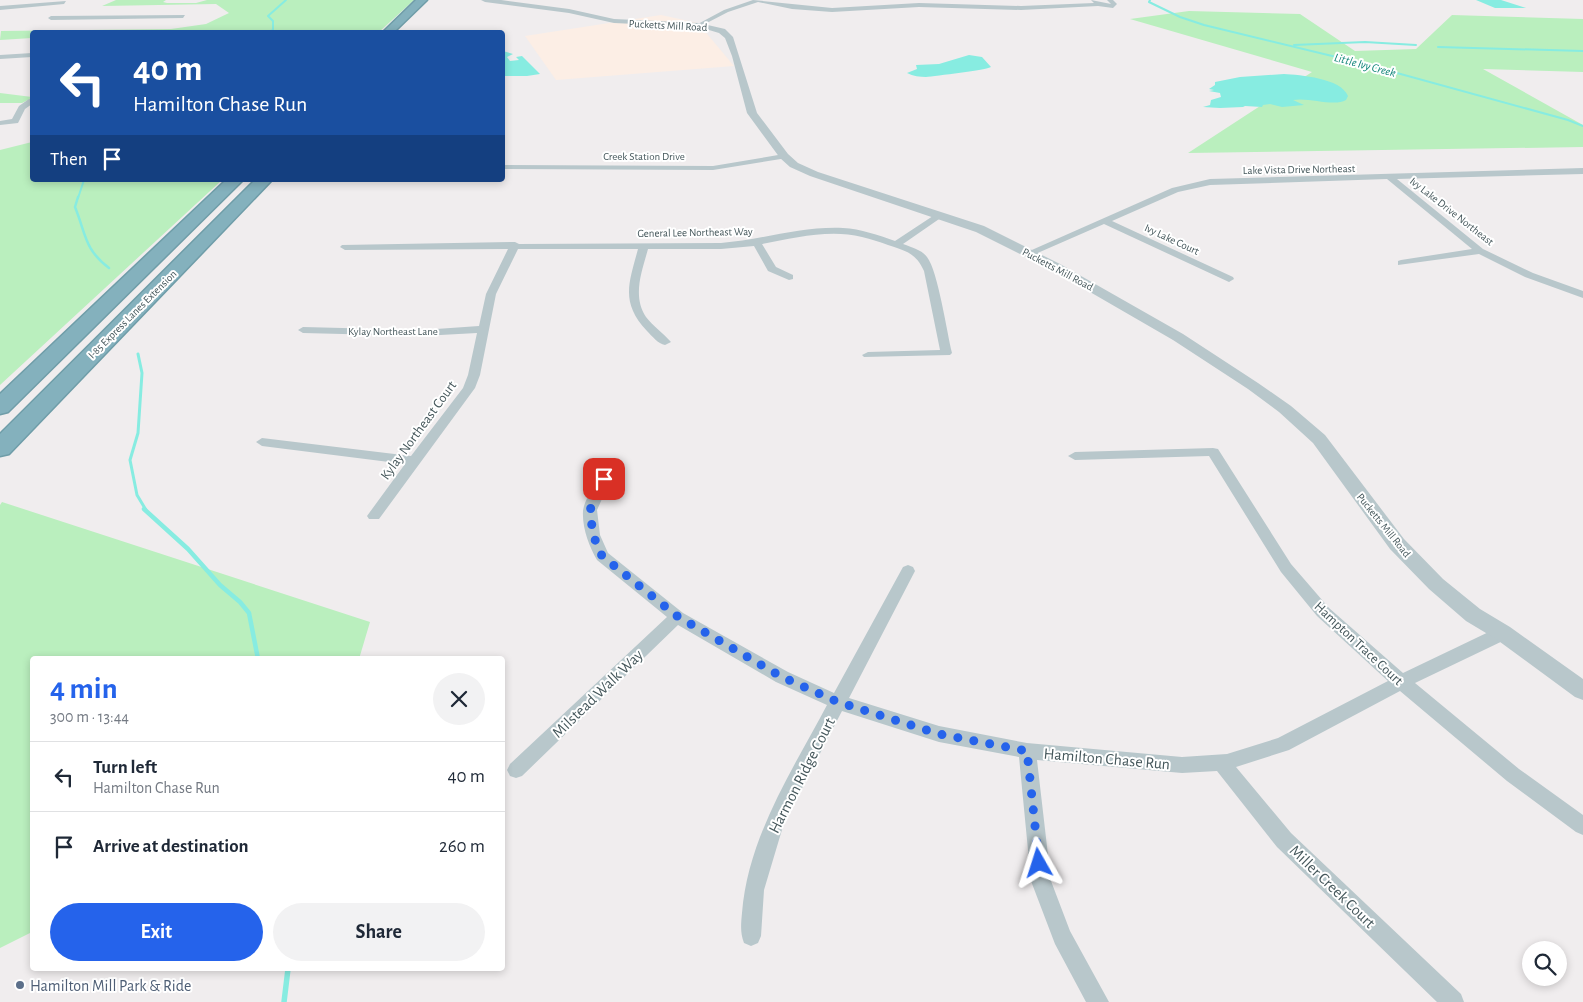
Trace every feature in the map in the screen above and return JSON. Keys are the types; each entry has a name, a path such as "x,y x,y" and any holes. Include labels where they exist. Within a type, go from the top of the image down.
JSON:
{"highway":[{"path":"390,30 422,0"},
{"name":"I-85 Express Lanes Extension","path":"0,406 232,182"},
{"name":"I-85 Express Lanes Extension","path":"0,448 262,182"}],"street":[{"name":"Pucketts Mill Road","path":"484,0 568,11 614,21 699,25 717,28 729,37 752,112 784,156 794,165 814,174 980,229 1030,253 1178,337 1285,408 1320,439 1397,544 1443,590 1473,614 1583,691"},
{"path":"699,25 726,11 758,0 813,10 935,2 1021,8 1096,2 1113,6 1114,4 1110,0"},
{"path":"1017,0 1021,8"},
{"path":"0,8 64,2 50,18 183,16"},
{"path":"0,57 30,55"},
{"path":"0,123 15,121 22,108 30,102"},
{"name":"Creek Station Drive","path":"505,168 713,168 784,156"},
{"name":"Lake Vista Drive Northeast","path":"1030,253 1175,190 1210,182 1583,171"},
{"name":"Ivy Lake Drive Northeast","path":"1390,178 1480,251 1529,274 1583,295"},
{"path":"897,244 939,215"},
{"name":"Ivy Lake Court","path":"1105,221 1229,279"},
{"name":"General Lee Northeast Way","path":"345,247 722,246 757,243 820,231 864,234 897,244 923,258 929,271 946,353 868,355"},
{"path":"757,243 772,269 789,277"},
{"name":"Kylay Northeast Court","path":"374,516 469,388 474,375 491,294 515,246"},
{"path":"644,246 632,293 636,312 647,326 665,342"},
{"path":"1401,262 1480,251"},
{"name":"Kylay Northeast Lane","path":"303,330 422,333 484,329"},
{"path":"262,442 415,461"},
{"name":"Hampton Trace Court","path":"1075,456 1213,452 1286,568 1323,612 1401,682 1513,776 1583,826"},
{"name":"Hamilton Chase Run","path":"604,479 590,510 593,535 602,556 677,616 782,677 838,702 939,734 1027,751 1182,765 1221,762 1283,744 1401,682 1504,634"},
{"name":"Harmon Ridge Court","path":"751,936 754,890 775,820 908,570"},
{"name":"Milstead Walk Way","path":"516,770 677,616"},
{"path":"1027,751 1041,881 1062,936 1098,1002"},
{"name":"Miller Creek Court","path":"1221,762 1284,840 1452,1002"}],"shaded area":[{"path":"661,15 698,23 734,66 556,80 525,36"}],"green space":[{"path":"116,0 166,0 163,2 196,3 207,0 414,0 381,30 86,30 171,29 206,24 229,13 216,4 102,6"},
{"path":"1189,11 1300,14 1355,51 1416,49 1452,15 1583,19 1583,72 1483,69 1583,125 1583,147 1188,153 1312,72 1130,19"},
{"path":"1,31 30,31 30,38 0,40"},
{"path":"0,93 30,97 30,99 22,103 0,103"},
{"path":"30,142 30,182 220,182 0,385 0,150"},
{"path":"2,502 370,622 360,656 30,656 30,933 0,948 0,505"}],"water":[{"path":"1476,0 1501,0 1526,8 1495,8"},
{"path":"505,52 513,54 507,57 510,61 519,60 516,57 522,56 540,74 505,76"},
{"path":"969,55 982,57 991,67 926,77 907,73 917,69 916,65 939,64"},
{"path":"1284,74 1329,81 1344,90 1348,96 1346,100 1335,103 1299,99 1293,100 1304,105 1282,107 1270,104 1263,105 1262,107 1203,107 1210,105 1211,100 1221,97 1220,93 1209,91 1214,90 1209,89 1215,85 1215,82 1240,77"}],"waterway":[{"path":"273,30 273,21 268,16 286,0"},
{"name":"Little Ivy Creek","path":"1150,0 1149,2 1180,17 1204,25 1357,62 1568,120 1583,126"},
{"path":"1294,45 1365,42 1416,45"},
{"path":"1438,47 1583,51"},
{"path":"78,198 83,182"},
{"path":"78,197 75,207 90,247 109,268"},
{"path":"138,354 142,373 138,433 130,460 137,495 146,510"},
{"path":"144,509 188,549 220,585 240,602 249,613 257,656"},
{"path":"284,1002 288,971"}],"place":[{"name":"Hamilton Mill Park & Ride","path":"20,985"}],"route":[{"path":"604,479 590,510 593,535 602,556 677,616 782,677 838,702 939,734 1027,751 1039,863"}]}
